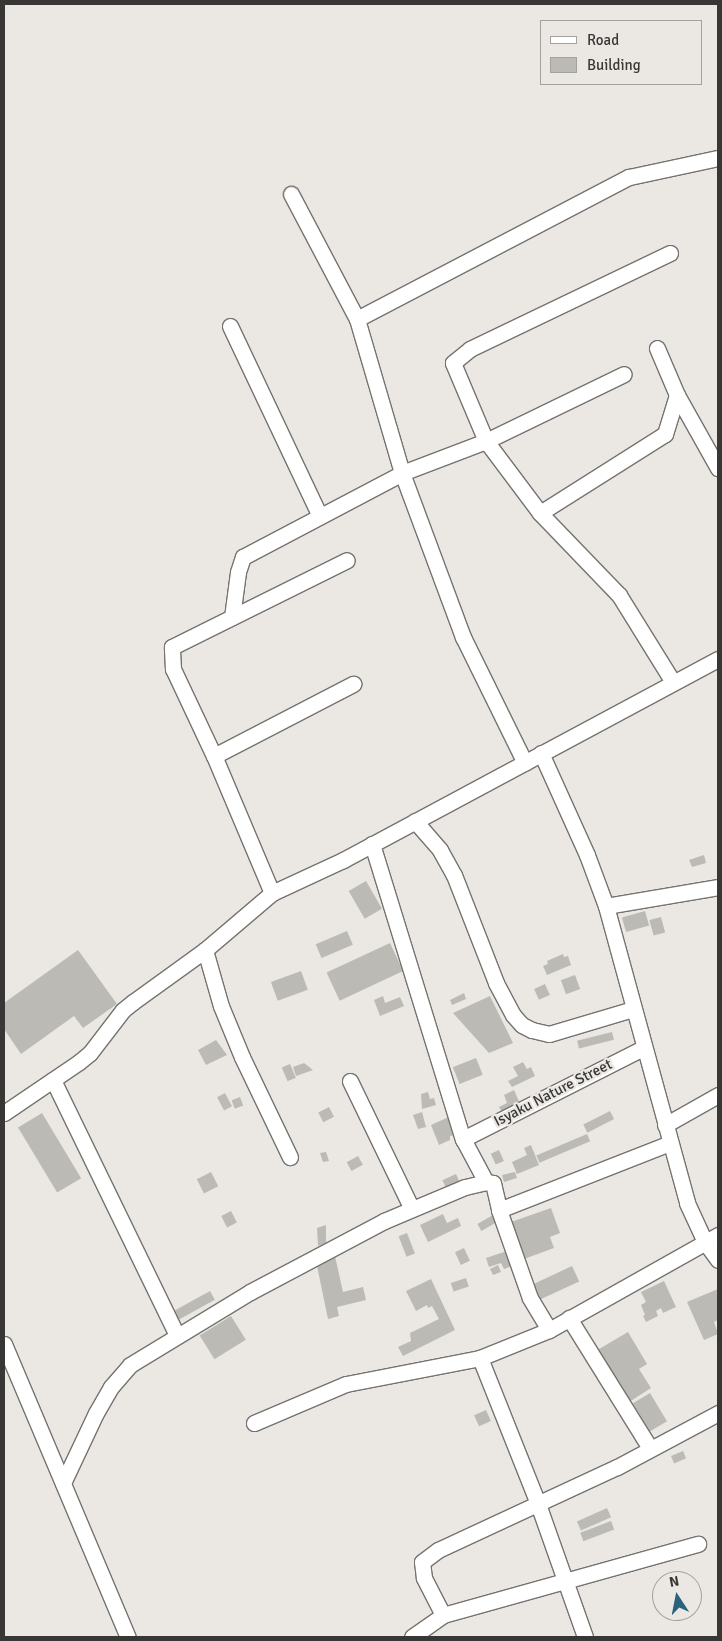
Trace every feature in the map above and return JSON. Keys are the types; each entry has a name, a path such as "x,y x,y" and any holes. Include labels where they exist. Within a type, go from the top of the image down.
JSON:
{"street":[{"path":"357,319 629,177 718,158"},
{"path":"291,194 357,319 402,473 463,637 524,762"},
{"path":"670,253 470,349 453,363 486,441 540,513 619,594 672,682"},
{"path":"230,326 320,516"},
{"path":"657,348 677,395 718,468"},
{"path":"232,617 238,572 243,557 402,473 486,441 624,374"},
{"path":"540,513 665,434 677,395"},
{"path":"272,892 214,756 173,669 172,647 348,560"},
{"path":"4,1113 90,1053 123,1010 205,950 272,892 372,844 718,659"},
{"path":"214,756 353,684"},
{"path":"541,753 587,856 606,906 643,1048 688,1203 705,1242 718,1260"},
{"path":"415,821 440,850 454,875 496,983 512,1015 522,1025 548,1034 633,1010"},
{"path":"372,844 463,1139 486,1182"},
{"path":"606,906 718,887"},
{"path":"205,950 221,1006 242,1057 290,1157"},
{"name":"Isyaku Nature Street","path":"463,1139 643,1048"},
{"path":"53,1080 177,1335"},
{"path":"350,1080 412,1209"},
{"path":"665,1125 718,1095"},
{"path":"499,1210 670,1143"},
{"path":"63,1483 96,1413 111,1387 130,1364 250,1292 384,1221 465,1187 486,1182 492,1183 499,1210 530,1298 549,1330"},
{"path":"254,1423 346,1384 480,1358 549,1330 718,1235"},
{"path":"568,1318 650,1448"},
{"path":"4,1344 128,1637"},
{"path":"480,1358 538,1504 585,1637"},
{"path":"443,1615 424,1578 422,1562 438,1550 617,1467 718,1413"},
{"path":"412,1637 443,1615 698,1544"}],"building":[{"path":"704,855 706,863 692,867 689,860"},
{"path":"366,881 382,909 365,919 349,891"},
{"path":"645,911 649,925 626,932 622,918"},
{"path":"661,917 665,932 654,936 649,920"},
{"path":"347,931 353,945 322,958 316,944"},
{"path":"390,943 403,971 340,1001 327,973"},
{"path":"78,950 117,1004 83,1028 74,1016 21,1054 4,1029 4,1003"},
{"path":"563,954 564,957 568,956 571,965 547,975 543,966 548,964 547,961"},
{"path":"301,971 308,990 278,1001 271,982"},
{"path":"575,975 580,989 566,994 561,980"},
{"path":"545,984 550,995 539,1000 534,989"},
{"path":"464,993 466,999 452,1005 450,1000"},
{"path":"383,996 385,1003 400,997 404,1006 380,1016 374,1000"},
{"path":"490,996 513,1043 489,1053 453,1013"},
{"path":"612,1032 614,1040 579,1048 577,1041"},
{"path":"216,1040 227,1055 206,1065 198,1050"},
{"path":"476,1058 483,1075 460,1084 453,1067"},
{"path":"523,1062 527,1069 531,1067 535,1076 512,1087 508,1081 518,1076 513,1067"},
{"path":"304,1063 313,1070 296,1076 293,1067"},
{"path":"290,1064 296,1078 288,1081 282,1068"},
{"path":"514,1090 521,1106 503,1114 499,1107 507,1103 504,1095"},
{"path":"428,1092 430,1099 434,1098 436,1105 422,1109 421,1094"},
{"path":"225,1093 232,1106 224,1110 217,1097"},
{"path":"240,1097 243,1105 235,1109 232,1100"},
{"path":"329,1107 334,1117 323,1122 318,1112"},
{"path":"610,1111 614,1119 587,1133 583,1125"},
{"path":"422,1112 426,1127 418,1129 413,1115"},
{"path":"42,1113 81,1178 57,1193 18,1127"},
{"path":"451,1116 459,1135 450,1136 450,1140 439,1145 431,1125"},
{"path":"587,1134 590,1141 539,1163 536,1155"},
{"path":"531,1145 539,1165 517,1174 512,1162 527,1155 524,1148"},
{"path":"499,1150 504,1161 496,1165 491,1154"},
{"path":"326,1152 329,1161 323,1162 320,1153"},
{"path":"358,1156 363,1165 351,1171 347,1162"},
{"path":"211,1172 218,1186 204,1194 197,1179"},
{"path":"515,1172 517,1178 504,1182 502,1175"},
{"path":"456,1174 462,1187 448,1193 442,1180"},
{"path":"551,1208 560,1233 550,1237 554,1248 524,1259 511,1222"},
{"path":"231,1211 237,1223 227,1228 221,1216"},
{"path":"443,1214 447,1223 458,1218 461,1226 428,1242 420,1225"},
{"path":"493,1215 497,1222 481,1231 477,1224"},
{"path":"326,1225 326,1243 318,1246 317,1228"},
{"path":"407,1233 415,1254 406,1257 399,1236"},
{"path":"464,1248 470,1261 461,1265 455,1252"},
{"path":"507,1251 512,1266 504,1269 501,1263 489,1267 486,1258"},
{"path":"335,1256 343,1292 363,1287 366,1300 337,1307 339,1316 328,1319 316,1261"},
{"path":"498,1265 501,1272 493,1275 490,1269"},
{"path":"572,1266 579,1281 540,1300 533,1284"},
{"path":"466,1278 469,1287 454,1292 451,1283"},
{"path":"431,1279 455,1330 403,1356 398,1347 411,1341 410,1333 439,1319 432,1306 428,1308 427,1305 416,1311 406,1291"},
{"path":"664,1281 676,1307 663,1313 661,1308 656,1311 658,1316 646,1322 641,1305 646,1302 641,1292"},
{"path":"718,1289 718,1320 714,1322 718,1334 704,1340 687,1302"},
{"path":"210,1291 215,1300 177,1321 172,1312"},
{"path":"231,1316 246,1340 214,1359 200,1336"},
{"path":"628,1332 647,1364 639,1369 651,1388 626,1404 594,1352"},
{"path":"650,1393 667,1421 650,1432 633,1403"},
{"path":"486,1410 491,1421 479,1426 474,1415"},
{"path":"683,1451 686,1458 674,1463 671,1456"},
{"path":"607,1508 611,1517 581,1531 577,1521"},
{"path":"611,1521 614,1529 583,1541 580,1533"}]}
